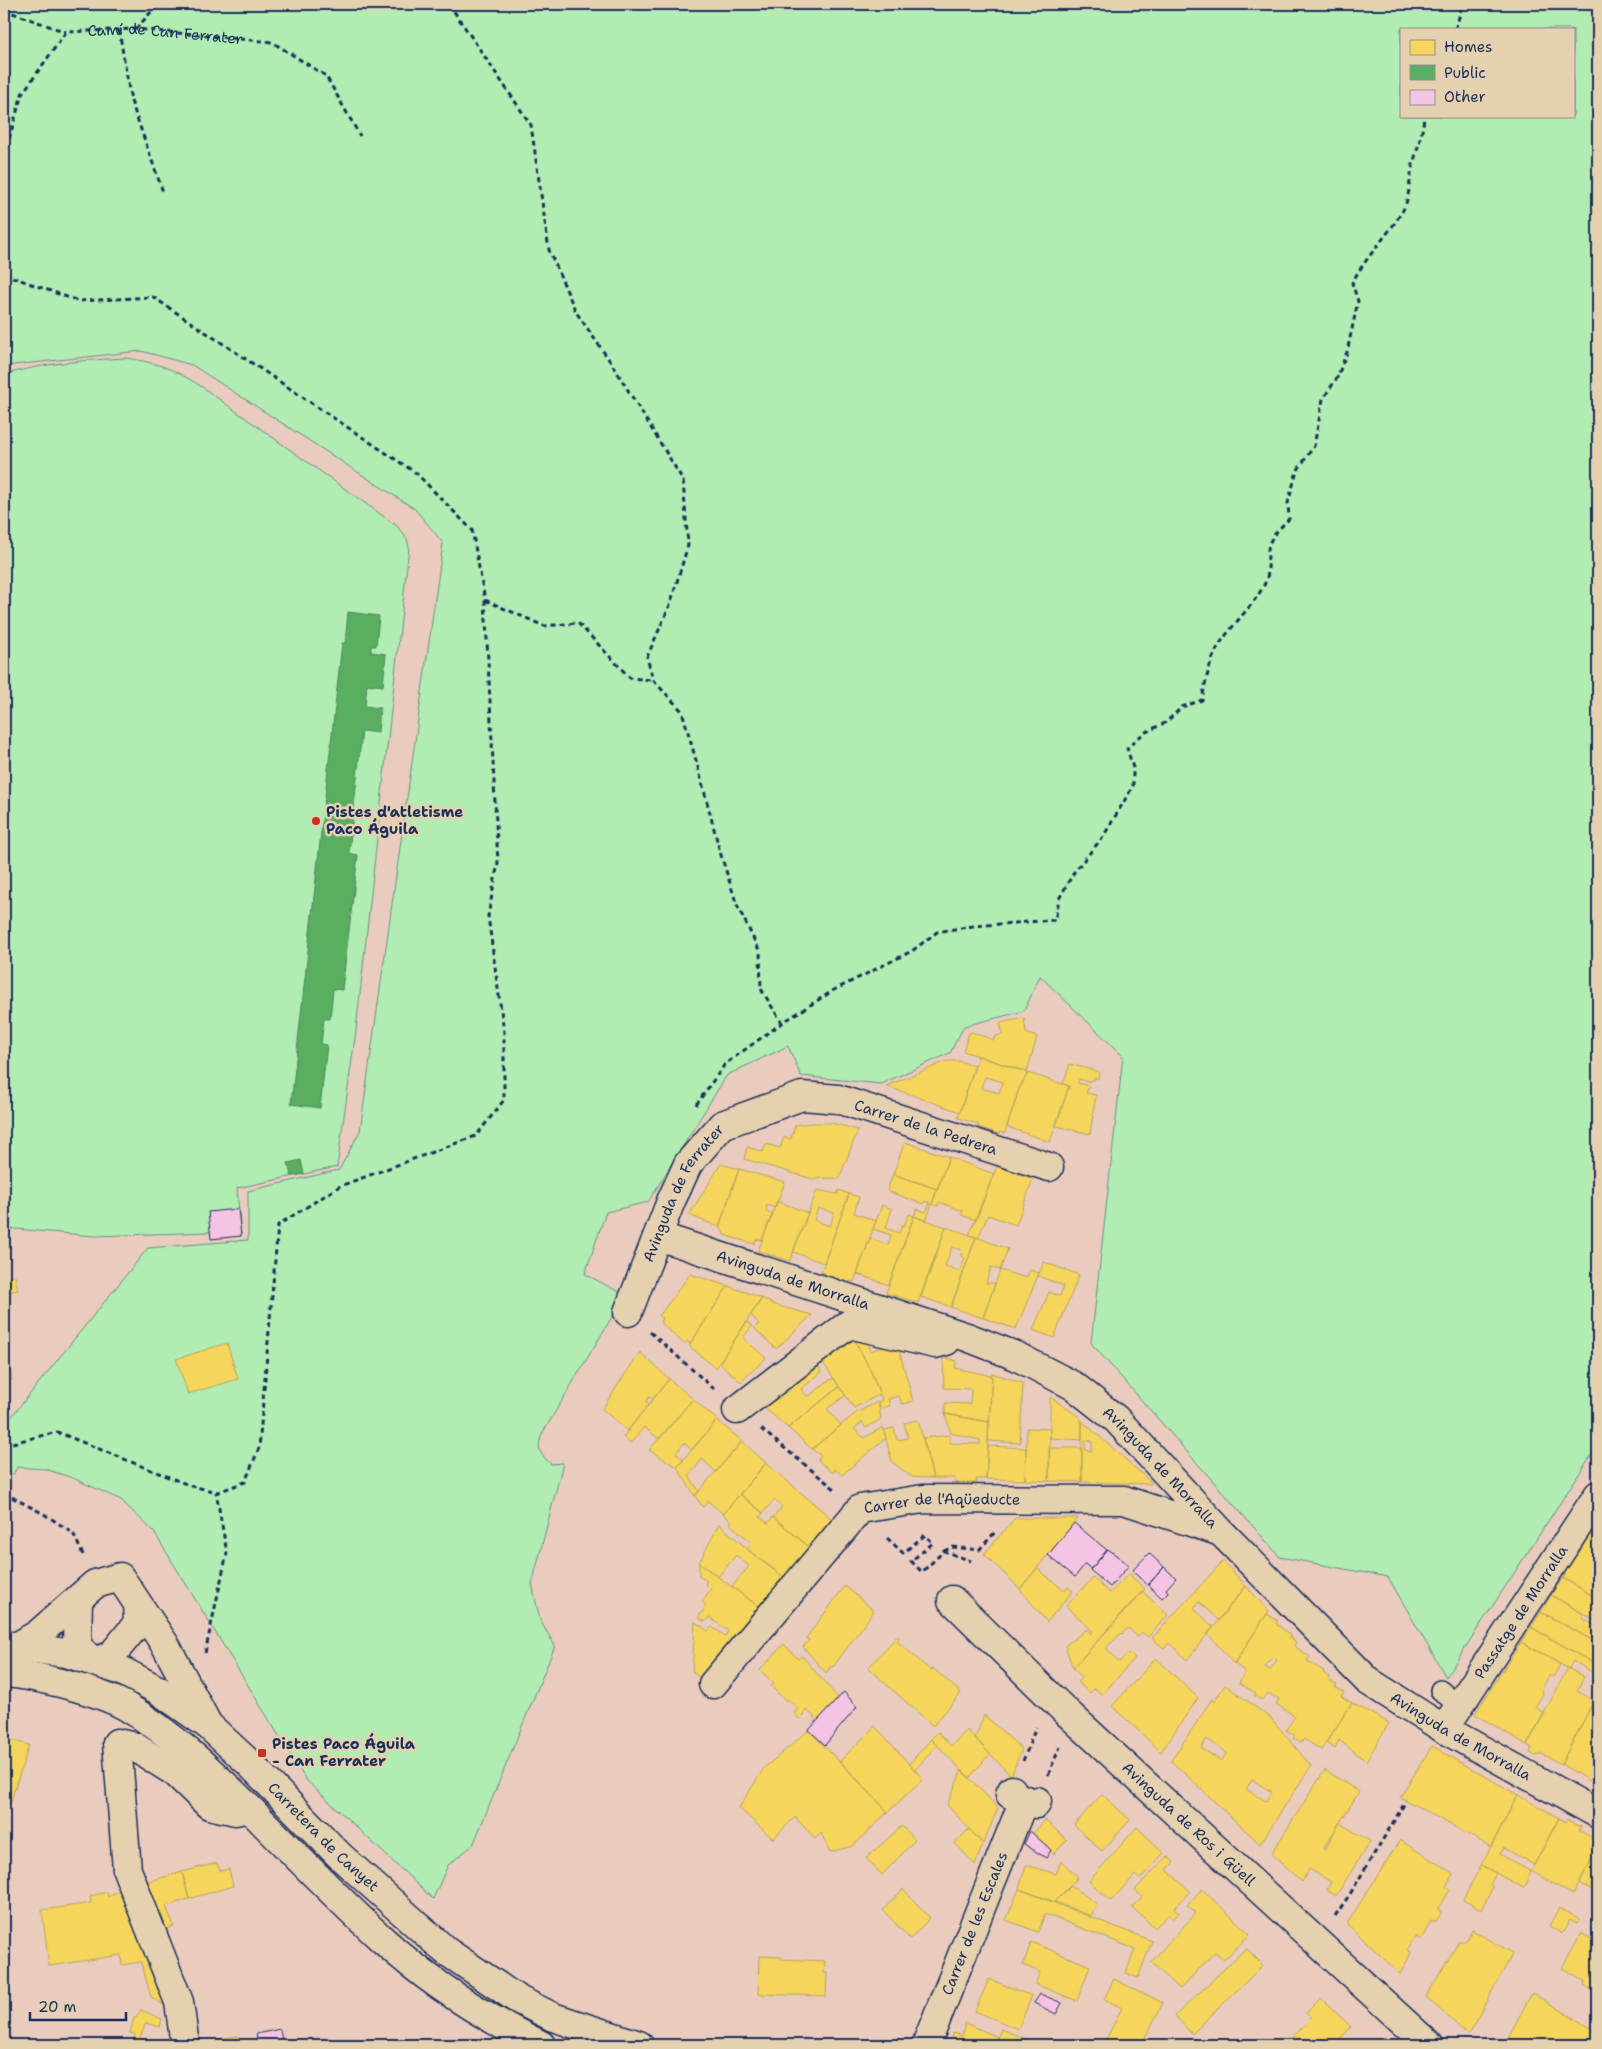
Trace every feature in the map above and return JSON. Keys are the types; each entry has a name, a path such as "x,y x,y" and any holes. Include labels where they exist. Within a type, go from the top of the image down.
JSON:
{"street":[{"name":"Carrer de la Pedrera","path":"802,1096 838,1099 1049,1167"},
{"name":"Avinguda de Ferrater","path":"628,1312 671,1201 688,1164 722,1125 802,1096"},
{"name":"Avinguda de Morralla","path":"658,1236 967,1337 1016,1356 1081,1392 1116,1419 1220,1531 1368,1682 1444,1729 1598,1814"},
{"path":"737,1410 850,1324 935,1344 967,1337"},
{"name":"Passatge de Morralla","path":"1444,1729 1450,1698 1598,1495"},
{"name":"Carrer de l'Aqüeducte","path":"713,1684 860,1509 923,1499 1124,1500 1220,1531"},
{"path":"8,1650 38,1634 87,1592 120,1577 166,1646 208,1725"},
{"path":"87,1592 77,1646 94,1662 106,1683 168,1720 184,1749"},
{"name":"Avinguda de Ros i Güell","path":"952,1600 1061,1707 1428,2045"},
{"path":"94,1662 111,1656 137,1624 139,1606"},
{"name":"Carretera de Canyet","path":"8,1650 66,1653 122,1671 158,1690 208,1725 249,1763 340,1856 446,1951 517,1999 553,2017 639,2045"},
{"name":"Carretera de Canyet","path":"4,1673 23,1674 68,1686 126,1706 208,1768 360,1918 418,1970 460,2001 541,2045"},
{"path":"186,2045 179,2002 128,1870 117,1743 135,1747 176,1773 209,1806 236,1811 248,1808"},
{"name":"Carrer de les Escales","path":"926,2045 1024,1797"}],"path":[{"path":"136,29 158,4"},
{"path":"449,4 531,125 550,250 576,312 612,364 683,480 688,545 670,605 647,657 653,680 682,711 720,852 734,896 760,952 761,988 782,1023"},
{"path":"1455,28 1462,4"},
{"path":"4,10 66,32"},
{"name":"Camí de Can Ferrater","path":"4,156 22,94 66,32 136,29 272,42 326,76 360,136"},
{"path":"119,30 131,101 163,192"},
{"path":"692,1112 725,1064 782,1023 834,990 912,951 937,932 973,926 1055,920 1059,899 1074,872 1103,837 1134,786 1133,768 1127,748 1144,734 1166,723 1182,707 1202,700 1214,655 1226,635 1247,612 1264,585 1270,565 1268,548 1276,532 1289,519 1288,502 1297,471 1314,446 1323,398 1337,378 1347,352 1358,301 1352,283 1362,265 1377,248 1405,208 1413,166 1423,131 1424,118"},
{"path":"4,274 78,301 153,297 416,473 472,530 485,600 498,863 488,916 504,1032 504,1100 476,1136 340,1186 278,1225 258,1448 245,1482 216,1492 191,1486 58,1432 4,1446"},
{"path":"485,600 544,626 578,623 630,678 653,680"},
{"path":"203,1660 208,1645 227,1553 216,1492"},
{"path":"4,1493 44,1514 73,1533 87,1592"},
{"path":"887,1538 903,1553 925,1535 933,1543 911,1561 922,1572 944,1551 952,1547 979,1550 1001,1526"},
{"path":"944,1551 971,1561"},
{"path":"1024,1797 1036,1727"},
{"path":"1333,1919 1406,1801"}],"green space":[{"path":"4,4 1598,4 1598,1445 1446,1677 1388,1577 1280,1557 1091,1343 1123,1056 1040,976 1024,1011 964,1026 950,1053 881,1084 801,1076 788,1046 727,1075 648,1202 606,1212 585,1274 625,1295 542,1434 539,1444 540,1451 551,1464 563,1463 532,1584 540,1620 555,1646 473,1845 448,1865 433,1899 306,1780 154,1532 121,1500 73,1478 45,1469 17,1467 13,1475 4,1468 4,1426 148,1248 248,1240 248,1191 339,1170 360,1131 443,543 415,509 192,365 141,351 4,366"},
{"path":"126,358 166,368 202,387 397,526 407,539 409,547 356,1030 337,1167 237,1188 241,1236 210,1232 94,1236 4,1228 4,375 49,365"}],"building: Homes":[{"path":"1024,1018 1026,1033 1037,1037 1027,1072 963,1051 969,1033 972,1032 994,1040 994,1037 1003,1034 1000,1023"},
{"path":"978,1056 1028,1073 1019,1089 1005,1133 999,1132 999,1134 978,1127 978,1124 958,1118","holes":["985,1077 1003,1082 999,1093 981,1088"]},
{"path":"947,1061 959,1061 975,1066 960,1112 886,1086"},
{"path":"1070,1064 1099,1072 1098,1079 1094,1077 1094,1080 1089,1082 1079,1079 1078,1083 1089,1086 1086,1093 1096,1095 1090,1134 1056,1126 1069,1086 1063,1084"},
{"path":"1028,1073 1069,1086 1050,1142 1007,1127 1019,1089"},
{"path":"831,1123 858,1130 839,1179 813,1179 744,1159 747,1147 763,1152 766,1144 780,1148 784,1137 791,1139 795,1125"},
{"path":"905,1142 949,1157 937,1189 893,1174"},
{"path":"949,1157 994,1174 976,1220 961,1215 963,1211 939,1202 938,1206 932,1204"},
{"path":"721,1164 739,1169 719,1227 689,1215"},
{"path":"997,1166 1033,1179 1016,1225 988,1215 978,1238 969,1235"},
{"path":"739,1169 785,1182 775,1208 767,1205 766,1212 773,1214 762,1240 757,1239 754,1244 724,1235 721,1227 719,1227"},
{"path":"893,1174 937,1189 926,1221 914,1216 917,1209 926,1212 930,1203 925,1201 923,1204 887,1191"},
{"path":"817,1190 837,1194 839,1190 849,1194 824,1263 793,1252","holes":["818,1208 834,1213 830,1226 814,1220"]},
{"path":"849,1194 859,1197 854,1213 876,1221 854,1282 850,1281 848,1285 824,1277 825,1273 821,1272"},
{"path":"777,1201 808,1213 790,1261 758,1251"},
{"path":"882,1205 892,1209 886,1228 899,1233 909,1214 914,1216 889,1285 857,1274 870,1238 888,1245 891,1235 873,1229"},
{"path":"914,1216 946,1227 918,1303 886,1293"},
{"path":"946,1227 976,1237 951,1307 921,1297","holes":["952,1247 962,1250 961,1256 965,1258 960,1271 945,1266"]},
{"path":"976,1237 1008,1249 1000,1270 991,1267 986,1283 995,1283 983,1318 951,1307"},
{"path":"1044,1262 1079,1275 1054,1338 1033,1330 1049,1292 1060,1296 1064,1286 1038,1276"},
{"path":"1000,1270 1026,1278 1030,1270 1039,1273 1016,1329 983,1318"},
{"path":"690,1274 728,1286 690,1344 687,1341 684,1344 660,1322 662,1318 659,1316"},
{"path":"15,1276 18,1290 4,1293 4,1279"},
{"path":"728,1286 762,1298 716,1368 689,1346"},
{"path":"762,1298 775,1305 812,1315 776,1349 754,1328 759,1324 751,1315"},
{"path":"747,1322 752,1326 743,1338 766,1358 741,1382 719,1363"},
{"path":"851,1333 870,1369 880,1394 854,1408 820,1358"},
{"path":"851,1333 866,1336 871,1351 897,1342 913,1401 902,1404 899,1396 888,1399 890,1406 880,1408 878,1402 882,1400 870,1369"},
{"path":"4,1340 12,1380 4,1381"},
{"path":"227,1343 238,1379 188,1394 176,1359"},
{"path":"640,1352 669,1379 653,1399 649,1397 646,1402 649,1404 627,1431 602,1409"},
{"path":"943,1357 957,1361 955,1368 992,1376 989,1422 945,1414 945,1403 970,1404 971,1389 944,1388"},
{"path":"815,1362 822,1372 801,1389 808,1397 834,1378 839,1387 788,1428 761,1405"},
{"path":"992,1373 1023,1383 1020,1443 988,1441"},
{"path":"669,1379 693,1399 659,1439 644,1427 631,1443 623,1437"},
{"path":"839,1387 846,1395 827,1409 841,1425 812,1449 788,1428"},
{"path":"1050,1397 1077,1415 1082,1421 1082,1440 1050,1438"},
{"path":"693,1399 717,1420 692,1450 684,1443 676,1453 684,1460 677,1467 649,1450"},
{"path":"878,1402 881,1419 866,1428 862,1422 854,1429 864,1438 883,1427 886,1438 842,1475 835,1469 833,1473 818,1460 821,1456 812,1449 857,1412"},
{"path":"945,1414 989,1422 986,1479 976,1479 977,1483 955,1483 955,1478 933,1478 923,1438 950,1435 950,1443 980,1444 980,1440 951,1433"},
{"path":"717,1420 742,1441 716,1472 702,1459 689,1476 699,1491 695,1496 677,1467"},
{"path":"918,1420 933,1478 912,1477 892,1462 887,1443 884,1430 894,1428 897,1440 908,1438 904,1423"},
{"path":"1082,1421 1151,1484 1082,1482","holes":["1085,1441 1092,1441 1092,1451 1085,1450"]},
{"path":"1027,1428 1050,1429 1049,1481 1025,1480"},
{"path":"742,1441 766,1463 723,1514 708,1501 703,1507 695,1496"},
{"path":"988,1446 1026,1448 1025,1480 986,1479"},
{"path":"1049,1448 1082,1448 1082,1482 1049,1481"},
{"path":"766,1463 832,1519 809,1547 773,1517 782,1507 774,1500 763,1513 740,1494"},
{"path":"740,1494 763,1513 760,1517 768,1523 773,1517 809,1547 785,1578 747,1549 752,1543 730,1524 732,1522 723,1514"},
{"path":"1015,1518 1078,1518 1020,1589 984,1554"},
{"path":"1598,1522 1598,1599 1563,1578 1566,1574 1562,1571 1575,1552 1578,1554"},
{"path":"719,1524 759,1559 785,1578 761,1608 732,1587 749,1566 736,1555 718,1577 699,1563"},
{"path":"1223,1561 1246,1586 1218,1620 1199,1602 1194,1608 1213,1627 1187,1660 1169,1643 1164,1649 1152,1638"},
{"path":"699,1563 761,1608 703,1681 692,1671 695,1622 708,1631 712,1627 725,1636 728,1631 709,1617 705,1622 698,1618 706,1606 702,1601 711,1589 705,1583 707,1581 699,1576"},
{"path":"1037,1568 1065,1591 1068,1587 1073,1591 1047,1622 1020,1589"},
{"path":"1129,1574 1145,1589 1073,1668 1065,1646 1087,1629 1091,1634 1093,1631 1066,1606 1093,1578 1110,1593"},
{"path":"1563,1578 1598,1599 1598,1622 1551,1595"},
{"path":"845,1586 874,1611 833,1667 831,1666 826,1673 803,1647 809,1640 806,1638"},
{"path":"1246,1586 1269,1611 1234,1664 1208,1634"},
{"path":"1142,1591 1168,1615 1148,1637 1142,1632 1138,1637 1128,1628 1106,1648 1119,1662 1129,1653 1135,1658 1102,1695 1095,1688 1090,1693 1077,1682 1082,1677 1073,1668"},
{"path":"1551,1595 1585,1615 1582,1618 1597,1627 1590,1639 1541,1612"},
{"path":"1541,1612 1598,1643 1598,1666 1531,1627"},
{"path":"1267,1614 1278,1621 1276,1623 1291,1636 1289,1637 1296,1642 1294,1646 1310,1657 1307,1661 1324,1671 1323,1673 1330,1677 1329,1680 1337,1685 1335,1687 1344,1692 1341,1696 1352,1703 1321,1750 1304,1739 1301,1743 1293,1738 1295,1736 1286,1730 1295,1716 1276,1704 1279,1699 1268,1693 1262,1700 1254,1696 1256,1693 1239,1683 1245,1672 1234,1663","holes":["1273,1657 1277,1660 1270,1670 1265,1667"]},
{"path":"1531,1627 1598,1666 1598,1675 1573,1661 1569,1669 1521,1642"},
{"path":"897,1636 899,1638 897,1641 931,1671 933,1668 961,1693 933,1726 868,1668"},
{"path":"1521,1642 1560,1664 1554,1676 1549,1676 1542,1688 1543,1694 1535,1707 1545,1713 1527,1745 1475,1714"},
{"path":"784,1644 798,1659 802,1656 838,1698 818,1720 806,1710 800,1720 794,1713 798,1709 788,1699 786,1701 771,1686 774,1684 760,1670"},
{"path":"1156,1658 1198,1698 1161,1752 1112,1706"},
{"path":"1568,1668 1584,1677 1577,1691 1594,1701 1561,1764 1542,1754 1536,1756 1530,1753 1532,1748 1527,1745"},
{"path":"1225,1685 1271,1718 1311,1766 1260,1844 1171,1761 1212,1699 1214,1702","holes":["1207,1739 1227,1753 1221,1761 1201,1748","1252,1780 1272,1792 1266,1801 1246,1789"]},
{"path":"1352,1703 1389,1723 1366,1761 1339,1740 1335,1749 1326,1743"},
{"path":"1593,1703 1598,1706 1598,1786 1561,1764"},
{"path":"984,1715 1022,1749 1011,1776 975,1738"},
{"path":"875,1726 923,1779 888,1812 840,1761"},
{"path":"809,1730 888,1812 853,1846 830,1852 821,1833 815,1839 795,1817 773,1839 739,1808 764,1768"},
{"path":"967,1730 990,1754 969,1778 931,1739 938,1732 951,1746"},
{"path":"4,1736 7,1739 4,1754"},
{"path":"7,1739 29,1745 10,1804 4,1803 4,1754"},
{"path":"931,1739 937,1745 915,1770 909,1764"},
{"path":"1432,1746 1518,1795 1491,1847 1400,1797"},
{"path":"962,1770 998,1808 983,1844 947,1805"},
{"path":"1325,1770 1359,1792 1339,1823 1370,1841 1336,1896 1327,1890 1331,1882 1309,1869 1302,1882 1271,1854","holes":["1337,1827 1325,1850 1323,1849"]},
{"path":"1102,1794 1130,1820 1102,1851 1074,1825"},
{"path":"1518,1795 1559,1818 1534,1865 1504,1848 1500,1854 1531,1872 1523,1888 1481,1865"},
{"path":"1559,1818 1565,1822 1567,1819 1581,1827 1579,1830 1598,1841 1598,1847 1573,1895 1531,1871"},
{"path":"1045,1820 1067,1840 1054,1854 1033,1834"},
{"path":"902,1826 915,1840 882,1875 866,1858"},
{"path":"1137,1827 1164,1853 1140,1879 1135,1875 1111,1901 1089,1881"},
{"path":"969,1829 983,1844 975,1865 955,1843"},
{"path":"1400,1840 1454,1874 1446,1886 1450,1890 1438,1910 1442,1912 1435,1923 1431,1921 1421,1940 1415,1936 1408,1949 1411,1953 1400,1974 1347,1924"},
{"path":"1598,1847 1598,1893 1579,1883"},
{"path":"1167,1856 1174,1862 1167,1870 1190,1891 1174,1908 1179,1913 1173,1919 1169,1914 1155,1928 1132,1907 1142,1897 1135,1890"},
{"path":"1061,1861 1078,1877 1055,1902 1019,1889 1026,1865 1056,1874"},
{"path":"217,1863 220,1871 229,1869 233,1886 189,1899 182,1872"},
{"path":"1481,1865 1496,1873 1490,1885 1493,1887 1481,1910 1463,1900"},
{"path":"182,1872 189,1899 166,1906 174,1926 161,1932 139,1884"},
{"path":"125,1886 170,2005 165,2006 151,1997 141,1962 122,1965 121,1955 49,1966 42,1910 91,1903 90,1896 107,1892 108,1897"},
{"path":"1071,1886 1097,1904 1091,1916 1055,1902"},
{"path":"903,1889 930,1918 910,1939 883,1910"},
{"path":"1019,1889 1152,1941 1138,1978 1126,1973 1135,1949 1045,1914 1038,1932 1006,1920"},
{"path":"1202,1889 1250,1934 1224,1960 1215,1952 1180,1989 1151,1962 1196,1913 1187,1905"},
{"path":"1559,1908 1580,1919 1577,1924 1570,1920 1562,1934 1549,1926"},
{"path":"1472,1930 1513,1953 1468,2035 1426,1997 1459,1941 1465,1941"},
{"path":"1581,1933 1598,1943 1598,1994 1584,1985 1586,1981 1562,1968"},
{"path":"1031,1942 1090,1966 1077,2001 1035,1984 1040,1972 1023,1965"},
{"path":"1246,1948 1263,1965 1192,2034 1175,2016"},
{"path":"759,1956 825,1961 824,1973 827,1973 826,1996 758,1994"},
{"path":"989,1979 1032,1996 1018,2029 975,2011"},
{"path":"1114,1979 1163,2003 1141,2045 1103,2045 1122,2008 1104,1999"},
{"path":"1532,1993 1598,2032 1592,2045 1504,2045"},
{"path":"1321,1998 1351,2027 1334,2045 1285,2045 1311,2018 1306,2013"},
{"path":"141,2010 162,2019 160,2027 146,2023 137,2045 133,2045 135,2034 130,2033 134,2018 136,2018"},
{"path":"965,2023 998,2037 994,2045 948,2045 953,2033 962,2036"},
{"path":"1001,2029 1041,2045 994,2045"},
{"path":"238,2036 238,2045 194,2045 194,2043"}],"building: Public":[{"path":"348,612 379,616 376,646 371,646 371,652 386,654 383,686 367,684 365,706 380,708 378,733 362,731 349,853 358,855 342,990 333,989 330,1019 324,1019 321,1044 327,1045 320,1108 291,1104 342,643 345,643"},
{"path":"301,1160 304,1174 291,1176 288,1163"}],"building: Other":[{"path":"238,1209 241,1236 211,1239 208,1212"},
{"path":"1074,1523 1107,1550 1091,1569 1085,1564 1075,1577 1048,1555"},
{"path":"1108,1549 1129,1565 1110,1587 1090,1570"},
{"path":"1149,1553 1164,1567 1148,1585 1132,1571"},
{"path":"1164,1567 1176,1578 1166,1589 1168,1592 1162,1598 1148,1585"},
{"path":"844,1692 857,1707 825,1745 809,1730"},
{"path":"1030,1831 1051,1850 1046,1858 1024,1844"},
{"path":"1040,1994 1062,2003 1056,2014 1034,2003"},
{"path":"280,2029 282,2041 259,2045 256,2034"}],"place":[{"name":"Pistes d'atletisme Paco Águila","path":"316,821"},
{"name":"Pistes Paco Águila - Can Ferrater","path":"262,1753"}]}
